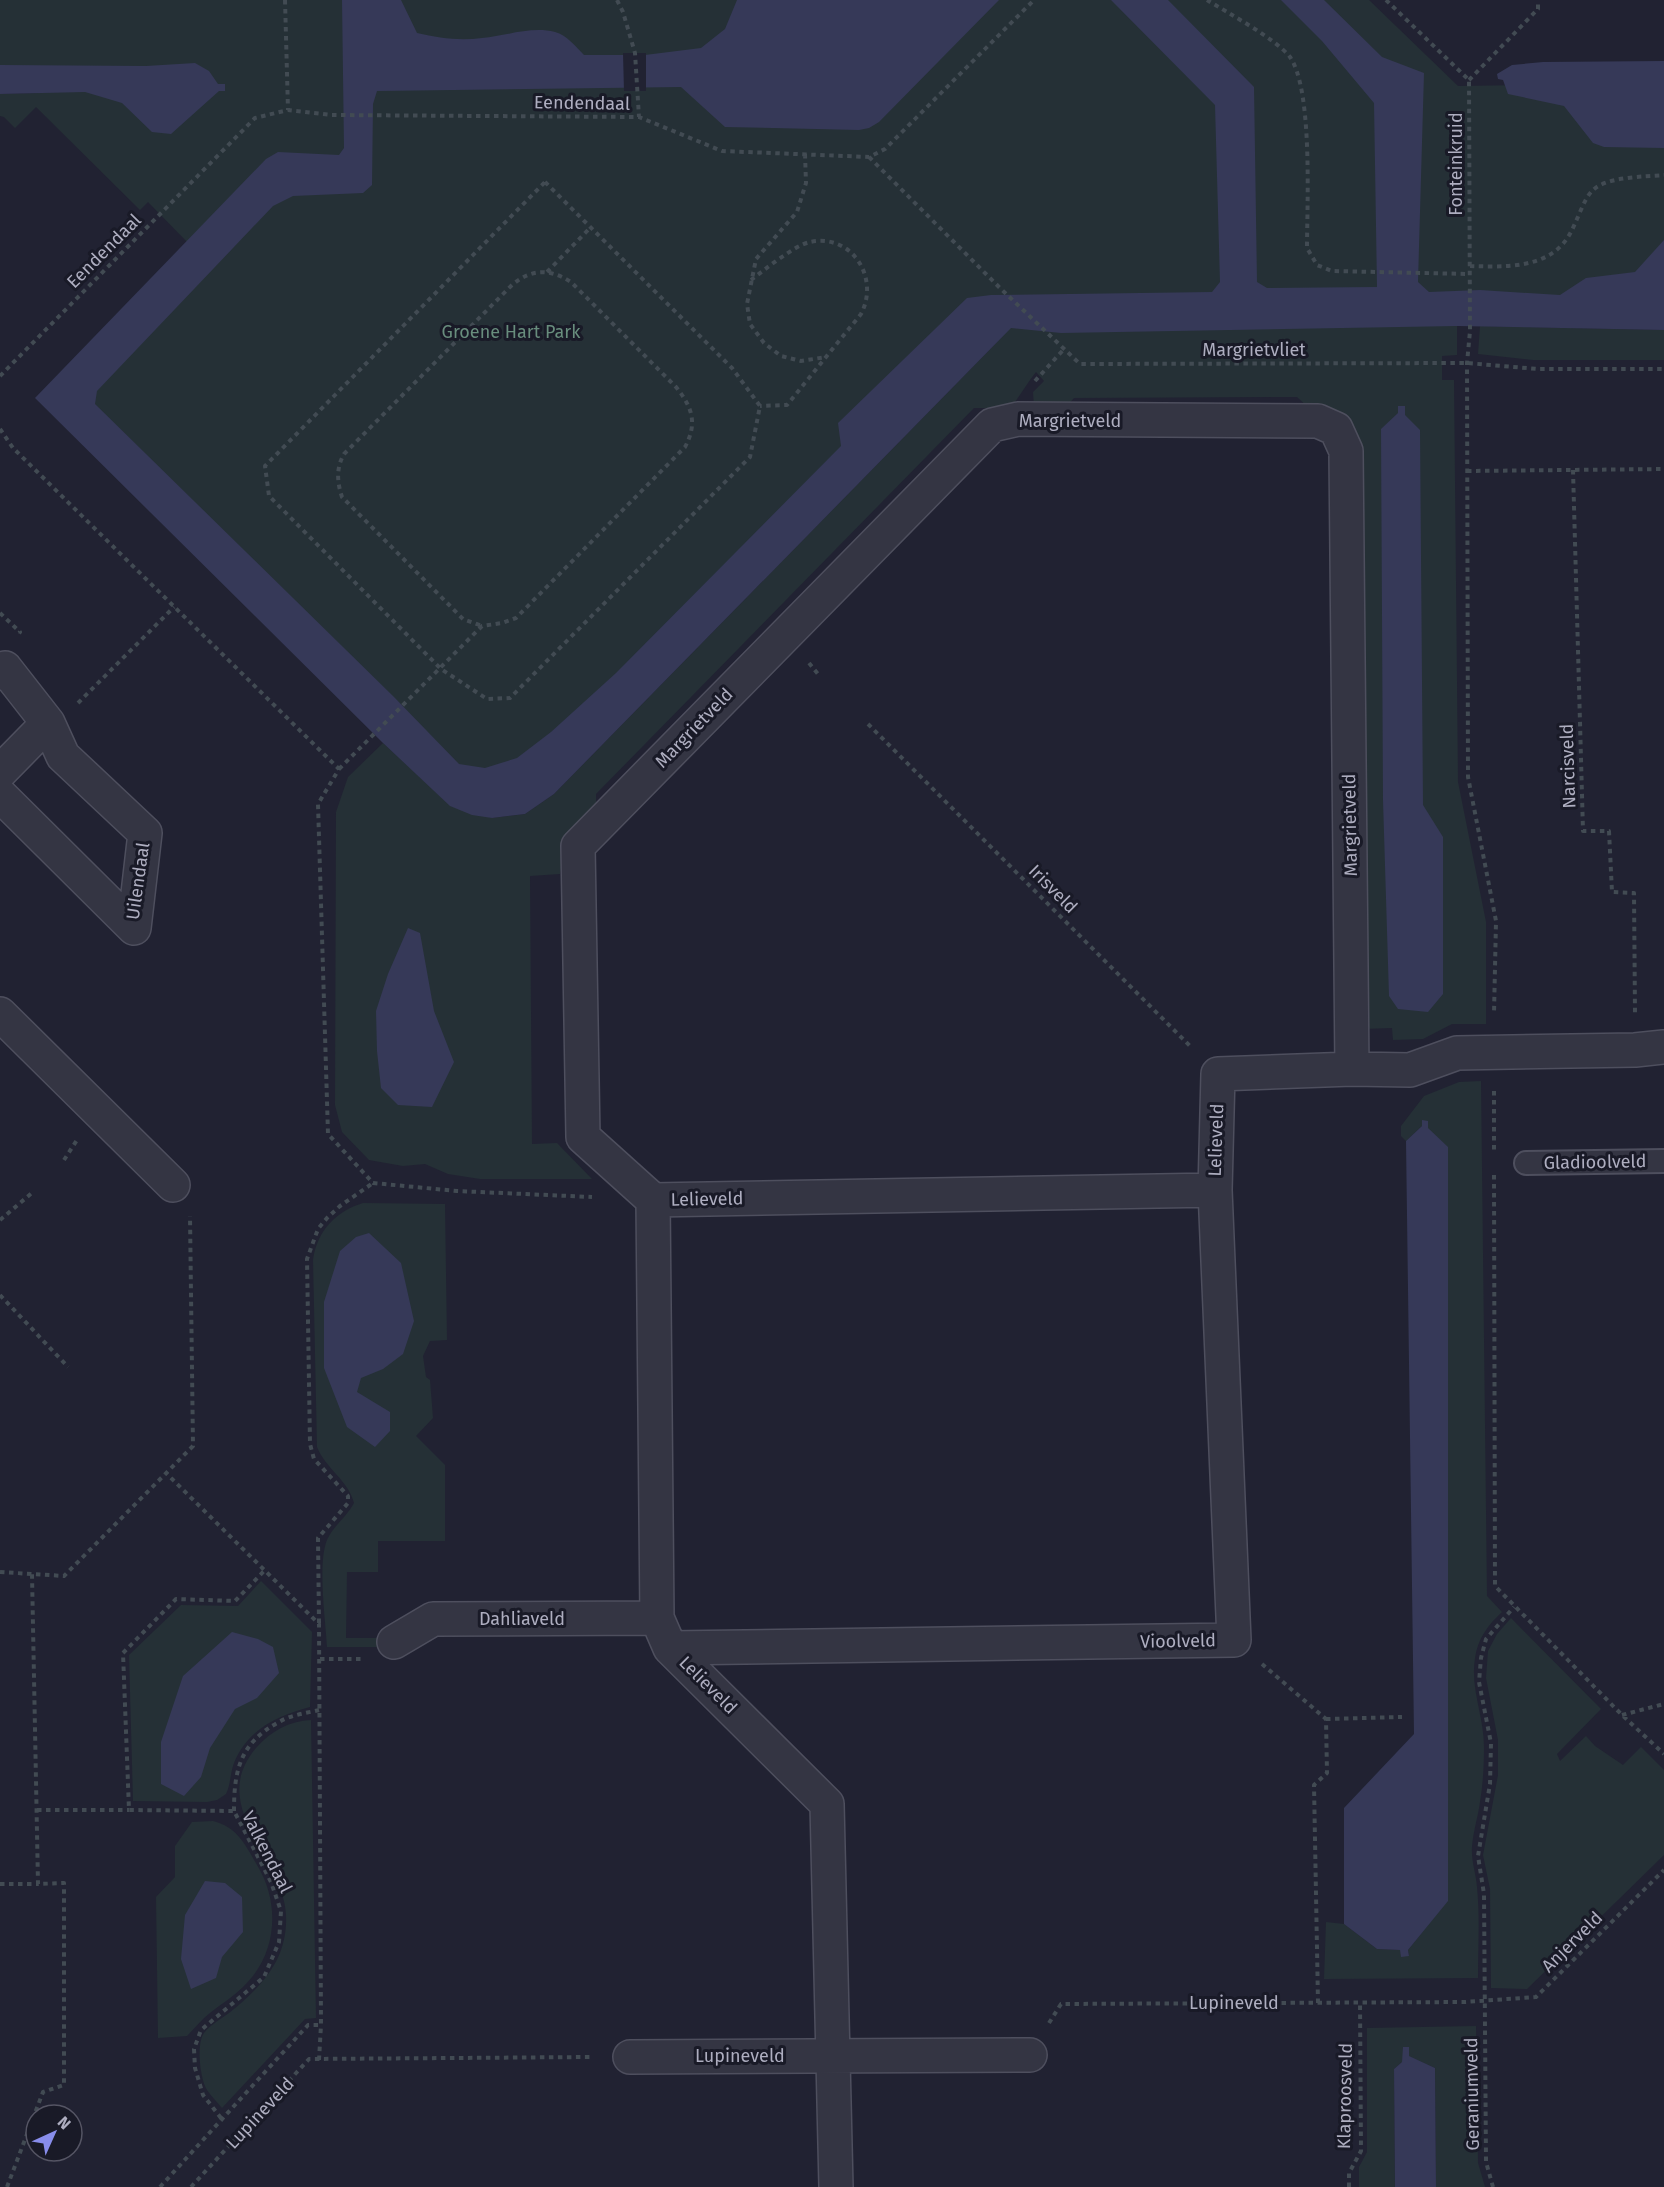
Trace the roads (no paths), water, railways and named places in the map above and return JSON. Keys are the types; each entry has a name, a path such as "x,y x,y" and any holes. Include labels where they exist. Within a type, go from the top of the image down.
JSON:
{"street":[{"name":"Margrietveld","path":"653,1200 583,1137 578,846 992,425 1018,420 1318,421 1336,429 1346,451 1352,1070"},
{"name":"Uilendaal","path":"0,673 5,668 48,723 63,756 145,833 134,928 0,795"},
{"path":"0,772 48,723"},
{"path":"0,1014 173,1185"},
{"path":"1352,1070 1410,1070 1457,1053 1649,1048"},
{"name":"Lelieveld","path":"836,2187 827,1804 670,1648 657,1618 653,1200 1215,1190 1218,1074 1352,1070"},
{"name":"Vioolveld","path":"670,1648 1234,1640 1215,1190"},
{"name":"Dahliaveld","path":"394,1642 433,1619 657,1618"},
{"name":"Lupineveld","path":"630,2057 1030,2055"}],"lane":[{"name":"Gladioolveld","path":"1526,1163 1664,1161"}],"water":[{"path":"342,0 401,0 417,33 433,36 474,39 546,30 563,36 584,55 645,55 701,48 725,29 737,0 999,0 879,122 869,128 859,130 725,127 681,87 377,91 373,104 372,185 363,193 293,196 273,206 97,391 95,404 394,697 459,764 485,768 517,758 551,732 616,673 841,446 838,423 967,298 991,295 1212,292 1220,282 1215,105 1111,0 1168,0 1254,87 1257,282 1267,288 1377,287 1374,103 1322,41 1281,0 1324,0 1382,57 1424,73 1418,282 1429,292 1480,290 1560,295 1586,278 1635,272 1664,240 1664,330 1457,326 1061,333 1011,328 554,794 525,814 492,818 472,815 450,806 383,743 35,398 266,159 278,152 339,155 344,148"},
{"path":"1664,61 1664,148 1604,147 1593,143 1564,106 1508,94 1503,80 1498,79 1497,74 1512,65 1543,62"},
{"path":"195,63 209,71 218,84 225,84 225,91 219,91 171,134 152,132 122,103 85,92 0,94 0,65 146,66"},
{"path":"1398,406 1405,406 1405,415 1420,430 1423,805 1443,837 1443,994 1428,1012 1398,1009 1389,996 1383,800 1381,429 1398,413"},
{"path":"408,928 420,933 434,1011 454,1062 432,1107 398,1105 381,1088 376,1011 388,974"},
{"path":"1422,1120 1428,1121 1428,1128 1448,1147 1448,1901 1408,1950 1409,1956 1401,1957 1400,1950 1377,1949 1344,1924 1344,1808 1414,1734 1406,1141 1422,1126"},
{"path":"369,1233 401,1263 414,1321 403,1354 383,1369 361,1378 357,1392 390,1412 390,1431 375,1447 347,1427 324,1368 324,1302 340,1251 356,1237"},
{"path":"232,1632 258,1639 273,1647 279,1673 257,1698 235,1709 210,1748 201,1777 184,1796 161,1784 161,1742 183,1676"},
{"path":"205,1881 225,1883 242,1897 243,1932 222,1957 216,1978 191,1989 181,1959 185,1915"},
{"path":"1403,2047 1409,2047 1409,2056 1435,2068 1436,2187 1395,2187 1394,2069 1402,2062"}],"park label":[{"name":"Groene Hart Park","path":"511,332"}]}
